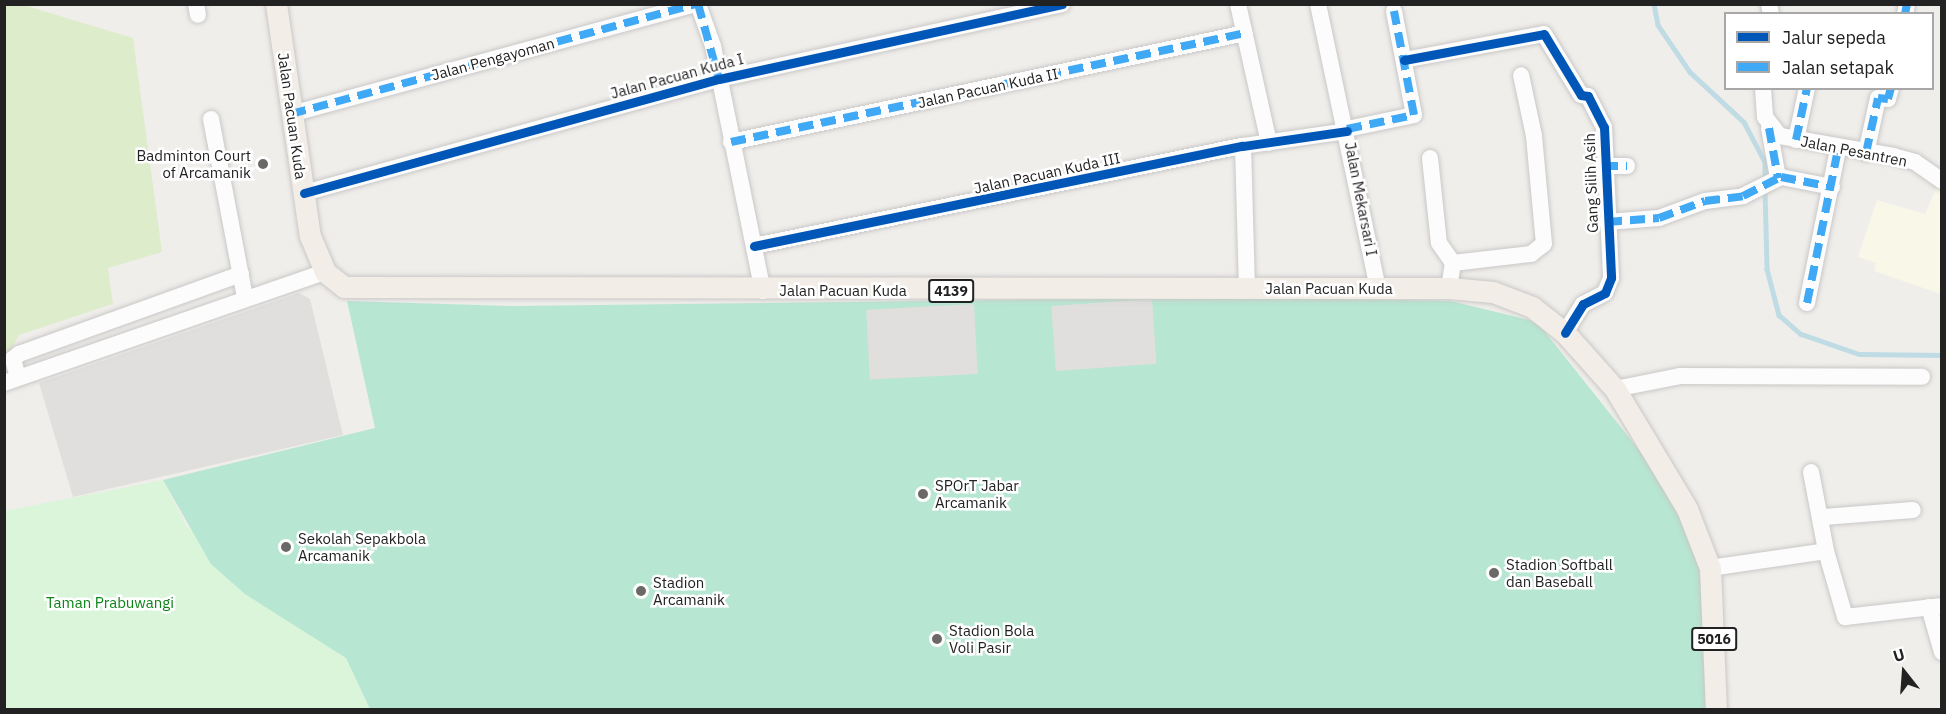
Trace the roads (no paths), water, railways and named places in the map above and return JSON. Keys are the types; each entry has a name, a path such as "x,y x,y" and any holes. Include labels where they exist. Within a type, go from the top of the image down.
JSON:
{"main road":[{"name":"Jalan Pacuan Kuda","path":"276,4 303,193 315,255 325,272 339,285 356,289 763,291 1247,289 1377,282 1449,288 1513,299 1565,333 1615,389 1667,469 1710,568"},
{"name":"5016","path":"1710,568 1716,710"}],"street":[{"name":"Jalan Pengayoman","path":"291,114 696,4"},
{"name":"Jalan Pacuan Kuda I","path":"696,4 720,79"},
{"name":"Jalan Pacuan Kuda I","path":"303,193 720,79 1062,4"},
{"path":"1238,4 1269,143"},
{"name":"Jalan Mekarsari I","path":"1318,4 1347,130 1377,282"},
{"path":"1394,10 1404,60"},
{"name":"Jalan Pacuan Kuda II","path":"731,142 1245,33"},
{"name":"Gang Silih Asih","path":"1404,60 1544,34 1603,122 1603,166 1610,286 1583,304 1565,333"},
{"name":"Jalan Pacuan Kuda III","path":"753,246 1243,146 1347,130 1414,115 1404,60"},
{"path":"1453,263 1531,254 1544,244 1534,136 1521,75"},
{"path":"720,79 763,291"},
{"path":"1763,90 1769,128 1768,182"},
{"path":"1796,141 1807,90"},
{"path":"1866,153 1878,98 1888,99 1890,90"},
{"path":"211,119 245,298"},
{"name":"Jalan Pesantren","path":"1769,128 1796,141 1915,162 1941,181"},
{"path":"1243,146 1247,289"},
{"path":"1807,303 1838,149"},
{"path":"1430,158 1439,243 1453,263 1449,288"},
{"path":"1603,166 1627,166"},
{"path":"1607,222 1659,218 1768,182 1832,187"},
{"path":"241,274 19,354 13,359 11,380 325,272"},
{"path":"1615,389 1680,376 1922,378"},
{"path":"1811,472 1824,517 1826,551 1845,617 1935,607 1941,652"},
{"path":"1824,517 1913,510"},
{"path":"1710,568 1826,551"}],"waterway":[{"path":"1654,4 1658,25 1690,72 1744,122 1765,162 1765,182"},
{"path":"1765,190 1767,269 1779,315 1801,334 1859,354 1942,355"}],"place":[{"name":"Badminton Court of Arcamanik","path":"263,164"},
{"name":"SPOrT Jabar Arcamanik","path":"923,494"},
{"name":"Sekolah Sepakbola Arcamanik","path":"286,547"},
{"name":"Stadion Softball dan Baseball","path":"1494,573"},
{"name":"Stadion Arcamanik","path":"641,591"},
{"name":"Stadion Bola Voli Pasir","path":"937,639"}],"park label":[{"name":"Taman Prabuwangi","path":"110,603"}]}
